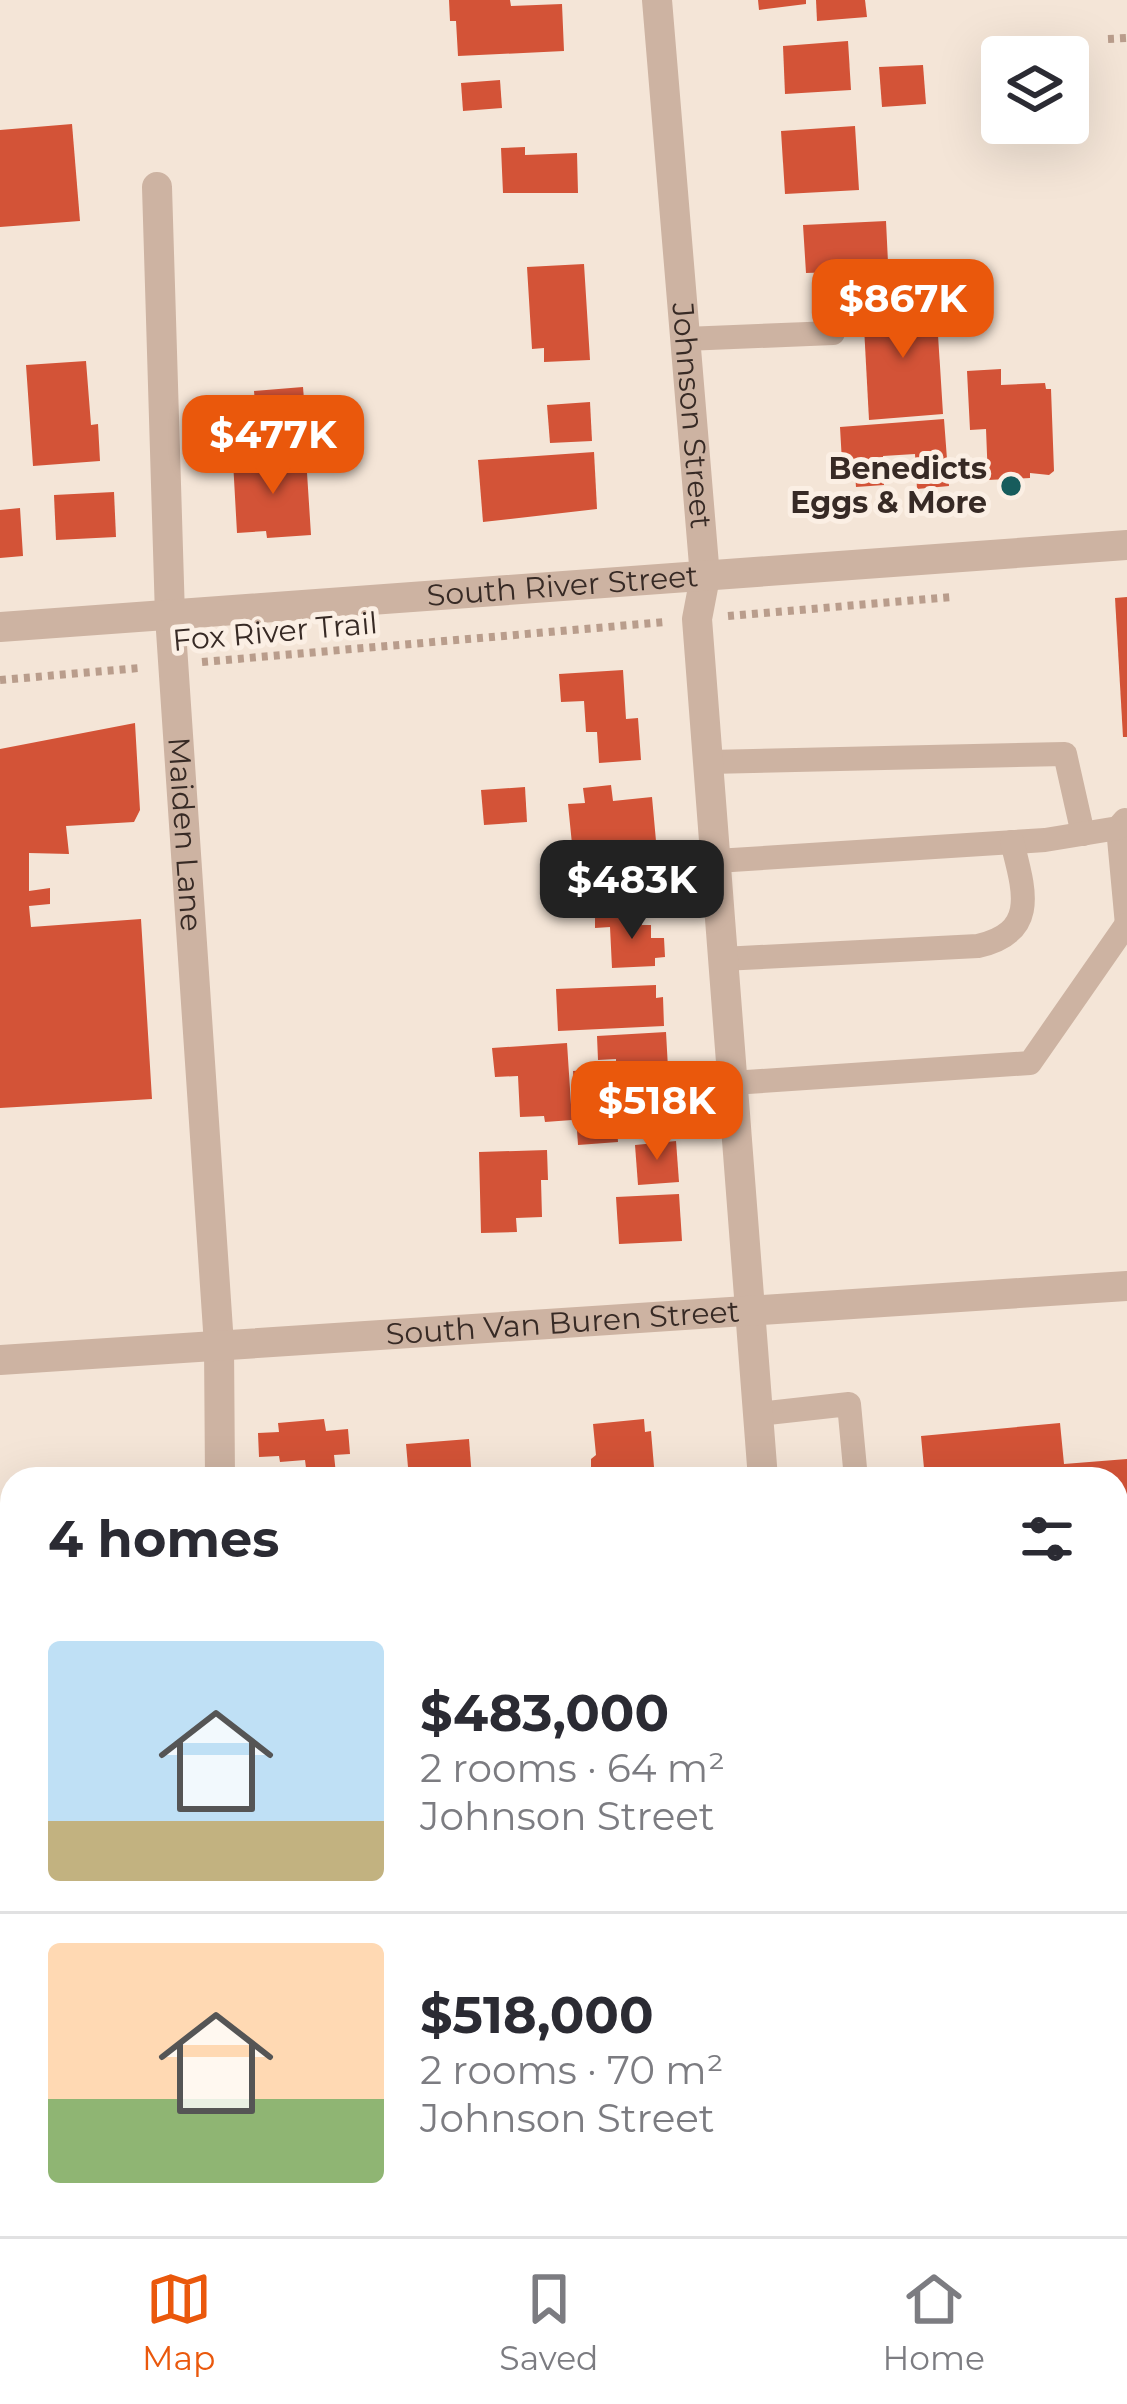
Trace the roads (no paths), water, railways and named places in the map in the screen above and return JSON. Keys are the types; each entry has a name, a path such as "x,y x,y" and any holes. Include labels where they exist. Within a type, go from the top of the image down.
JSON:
{"street":[{"name":"Johnson Street","path":"657,0 705,577 697,619 762,1467"},
{"name":"Maiden Lane","path":"157,187 170,616 219,1345 220,1467"},
{"name":"South River Street","path":"0,628 1127,545"},
{"name":"South Van Buren Street","path":"0,1360 1127,1286"}],"lane":[{"path":"686,339 832,333"},
{"path":"710,762 1065,754 1083,834"},
{"path":"716,860 1012,842 1083,834 1122,823 1126,925 1030,1063 732,1083"},
{"path":"722,959 978,946 1002,940 1016,927 1023,910 1024,889 1012,842"},
{"path":"758,1414 849,1404 855,1467"}],"place":[{"name":"Benedicts Eggs & More","path":"1011,486"}]}
